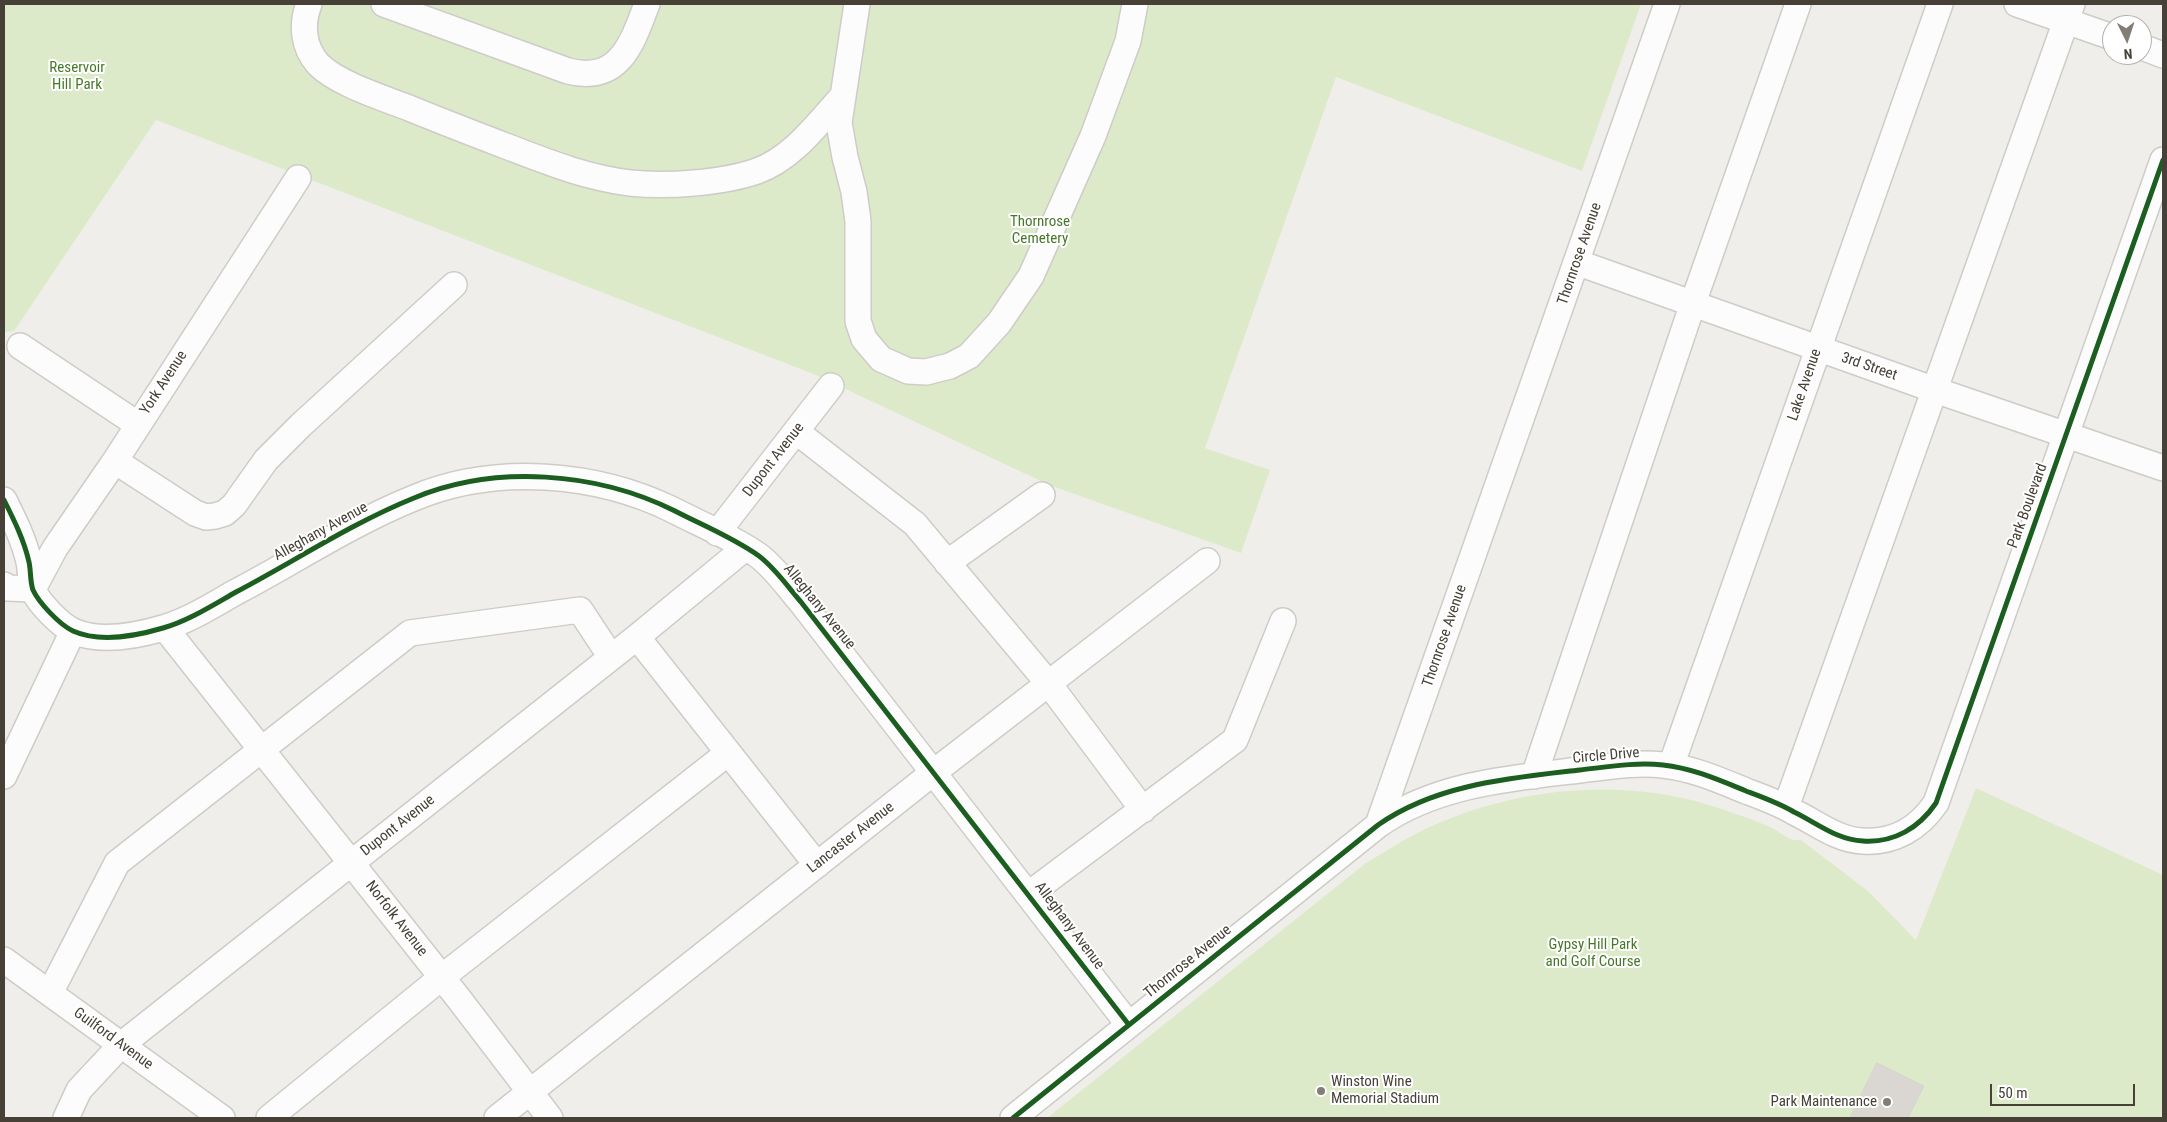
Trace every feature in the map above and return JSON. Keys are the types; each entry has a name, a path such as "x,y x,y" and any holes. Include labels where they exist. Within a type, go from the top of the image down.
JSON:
{"street":[{"path":"309,4 304,21 306,43 317,62 331,74 365,91 555,165 608,180 646,184 685,183 735,176 758,170 775,162 790,151 842,98"},
{"path":"384,4 568,71 583,74 604,70 624,56 632,43 647,4"},
{"path":"857,4 839,123 840,136 854,192 858,222 858,315 860,330 871,350 882,359 897,367 926,372 950,366 969,356 999,323 1031,276 1093,136 1128,41 1135,4"},
{"name":"Thornrose Avenue","path":"1012,1118 1378,825 1667,4"},
{"path":"1534,776 1693,303 1798,4"},
{"name":"Lake Avenue","path":"1671,766 1940,4"},
{"path":"2017,4 2069,12 2102,31"},
{"path":"1786,807 2069,12"},
{"name":"Park Boulevard","path":"1890,838 1904,833 1917,825 1936,803 2163,160"},
{"name":"York Avenue","path":"33,590 55,548 115,460 298,178"},
{"name":"3rd Street","path":"1576,262 1817,349 2163,468"},
{"path":"115,460 195,512 206,517 225,513 234,505 266,460 280,446 454,285"},
{"path":"20,346 138,424"},
{"name":"Dupont Avenue","path":"716,533 831,386"},
{"path":"796,432 915,524 1049,684 1143,810"},
{"name":"Alleghany Avenue","path":"72,631 115,638 165,628 214,604 351,528 414,498 475,482 507,478 546,478 602,485 654,502 745,548 768,564 801,602 1130,1025"},
{"path":"947,563 1042,495"},
{"path":"4,500 20,530 30,563 33,590 50,613 72,631 4,776"},
{"name":"Dupont Avenue","path":"66,1118 79,1090 121,1045 637,637 745,548"},
{"name":"Lancaster Avenue","path":"497,1118 934,772 1206,561"},
{"path":"4,585 7,588 33,590"},
{"path":"50,993 117,862 410,633 580,610 611,657"},
{"path":"1030,894 1235,740 1283,621"},
{"name":"Norfolk Avenue","path":"165,628 442,977 550,1118"},
{"path":"637,637 817,865"},
{"path":"269,1118 442,977 728,753"},
{"name":"Circle Drive","path":"1378,825 1411,805 1437,795 1534,776 1634,764 1671,766 1697,772 1786,807 1832,833 1848,839 1869,841 1890,838"},
{"name":"Guilford Avenue","path":"4,960 222,1118"}],"green space":[{"name":"Thornrose Cemetery","path":"4,4 1641,4 1582,171 1336,77 1205,448 1270,470 1241,553 1049,485 816,375 156,120 14,331 4,332"},
{"name":"Gypsy Hill Park and Golf Course","path":"1976,788 2163,875 2163,1118 1047,1118 1366,863 1417,833 1458,815 1492,804 1527,796 1599,789 1671,796 1706,804 1770,827 1793,840 1801,840 1868,891 1916,940"}],"building":[{"name":"Park Maintenance","path":"1877,1063 1924,1086 1908,1118 1850,1118"}],"cycle path":[{"path":"1013,1118 1378,825 1424,800 1475,785 1501,780 1621,765 1653,764 1684,769 1716,779 1776,803 1844,838 1874,841 1895,836 1914,827 1936,803 2163,160"},
{"path":"4,500 24,546 29,562 32,587 36,595 56,619 68,628 84,635 95,637 141,634 182,621 368,519 414,498 445,487 478,480 546,477 613,488 645,498 675,511 749,549 776,572 1129,1025"}],"place":[{"name":"Winston Wine Memorial Stadium","path":"1321,1091"},
{"name":"Park Maintenance","path":"1887,1102"}],"park label":[{"name":"Reservoir Hill Park","path":"77,76"}]}
